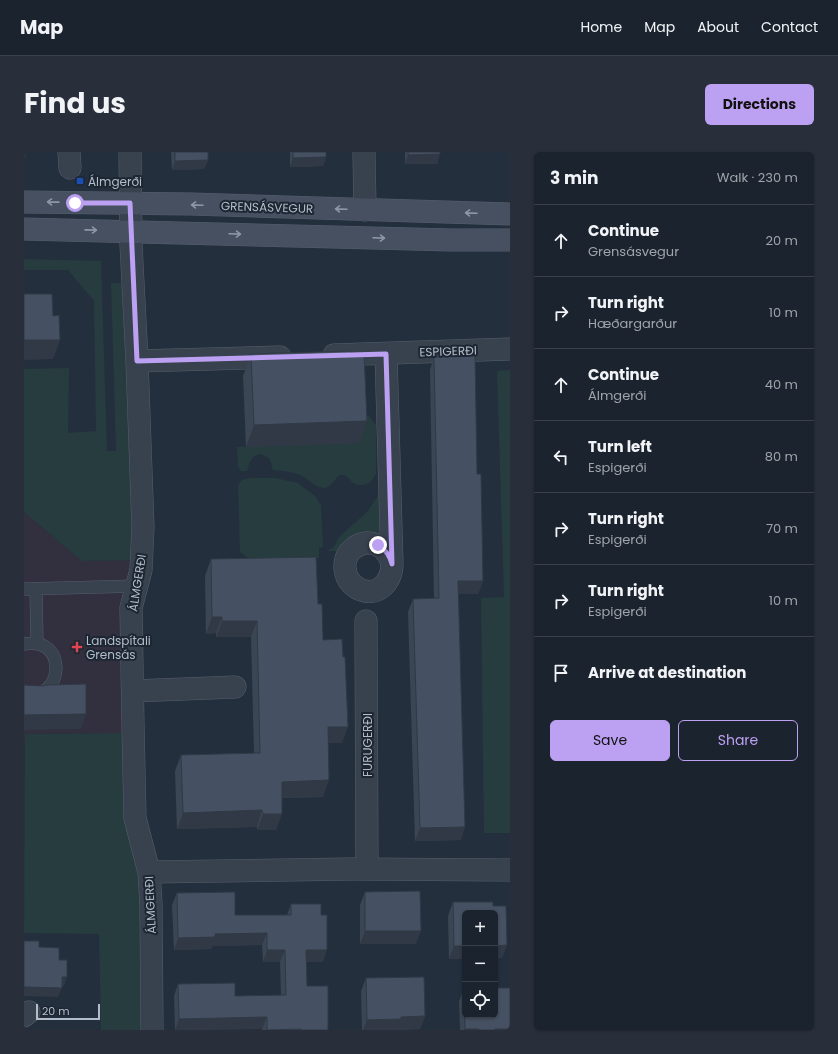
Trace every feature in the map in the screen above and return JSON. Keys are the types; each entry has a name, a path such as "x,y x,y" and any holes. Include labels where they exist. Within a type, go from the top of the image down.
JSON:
{"main road":[{"name":"GRENSÁSVEGUR","path":"24,202 130,203 510,214"},
{"path":"24,229 452,240 510,240"}],"street":[{"name":"ÁLMGERÐI","path":"130,152 130,203 143,527 141,570 131,608 135,818 149,872 151,904 152,1030"},
{"path":"364,152 365,210"},
{"name":"ESPIGERÐI","path":"137,361 510,349"},
{"path":"386,354 392,564"},
{"name":"FURUGERÐI","path":"366,621 367,869"},
{"path":"133,691 235,687"},
{"path":"149,872 367,869 510,870"}],"lane":[{"path":"37,644 30,589 137,586"},
{"path":"24,644 34,642 50,650 55,658 57,667 56,676 52,684 45,690 37,694 24,693"}],"shaded area":[{"name":"Landspítali Grensás","path":"24,512 82,561 133,560 126,733 25,734 24,754"}],"green space":[{"path":"24,259 101,261 107,451 116,451 111,283 128,283 133,560 82,561 24,512 24,369 69,368 68,433 96,431 94,301 68,270 24,270"},
{"path":"510,370 510,833 484,833 481,598 504,597 497,371"},
{"path":"358,416 369,416 376,425 376,474 367,484 360,485 353,483 347,476 341,475 327,487 321,488 303,476 286,471 273,470 270,460 263,455 256,455 252,459 247,471 241,471 238,467 237,447 358,443"},
{"path":"250,478 275,478 298,483 315,496 321,505 323,547 319,548 319,558 249,559 240,552 238,485 242,480"},
{"path":"381,491 382,529 378,534 341,551 327,551 334,547 339,537 367,512"},
{"path":"126,733 139,854 145,1030 101,1030 99,934 24,933 25,734"}],"building":[{"path":"175,152 208,152 208,160 175,161"},
{"path":"293,152 326,152 326,157 293,158"},
{"path":"408,152 440,152 440,154 408,155"},
{"path":"24,294 52,294 53,316 59,315 60,340 24,340"},
{"path":"351,351 351,354 364,353 367,421 254,425 251,354"},
{"path":"475,356 477,474 481,474 483,581 458,581 465,827 420,828 413,599 439,598 434,357"},
{"path":"316,557 318,604 322,604 323,640 342,639 343,657 345,657 348,727 328,727 329,780 282,782 282,814 263,814 262,810 183,813 181,755 260,753 257,621 222,621 222,617 212,617 211,559"},
{"path":"86,684 86,714 24,715 24,685 42,686"},
{"path":"420,891 421,931 365,931 365,892"},
{"path":"235,892 235,915 291,915 291,904 321,904 321,915 327,915 327,950 306,950 307,986 328,986 328,1030 267,1030 267,1017 179,1019 178,984 235,983 235,996 286,995 285,950 267,950 267,933 215,934 215,937 178,938 177,893"},
{"path":"453,902 493,902 493,906 506,906 507,945 498,946 498,910 462,910 462,946 454,946"},
{"path":"24,941 39,941 39,947 59,948 59,960 67,960 67,977 62,977 62,988 24,987"},
{"path":"424,977 425,1016 401,1017 401,1019 367,1020 366,978"},
{"path":"498,988 510,988 510,1029 465,1029 465,1018 498,1018"}],"place":[{"name":"Álmgerði","path":"80,181"},
{"name":"Landspítali Grensás","path":"77,647"}],"route":[{"path":"75,203 130,203 137,361 386,354 392,564 390,556 378,545"}]}
